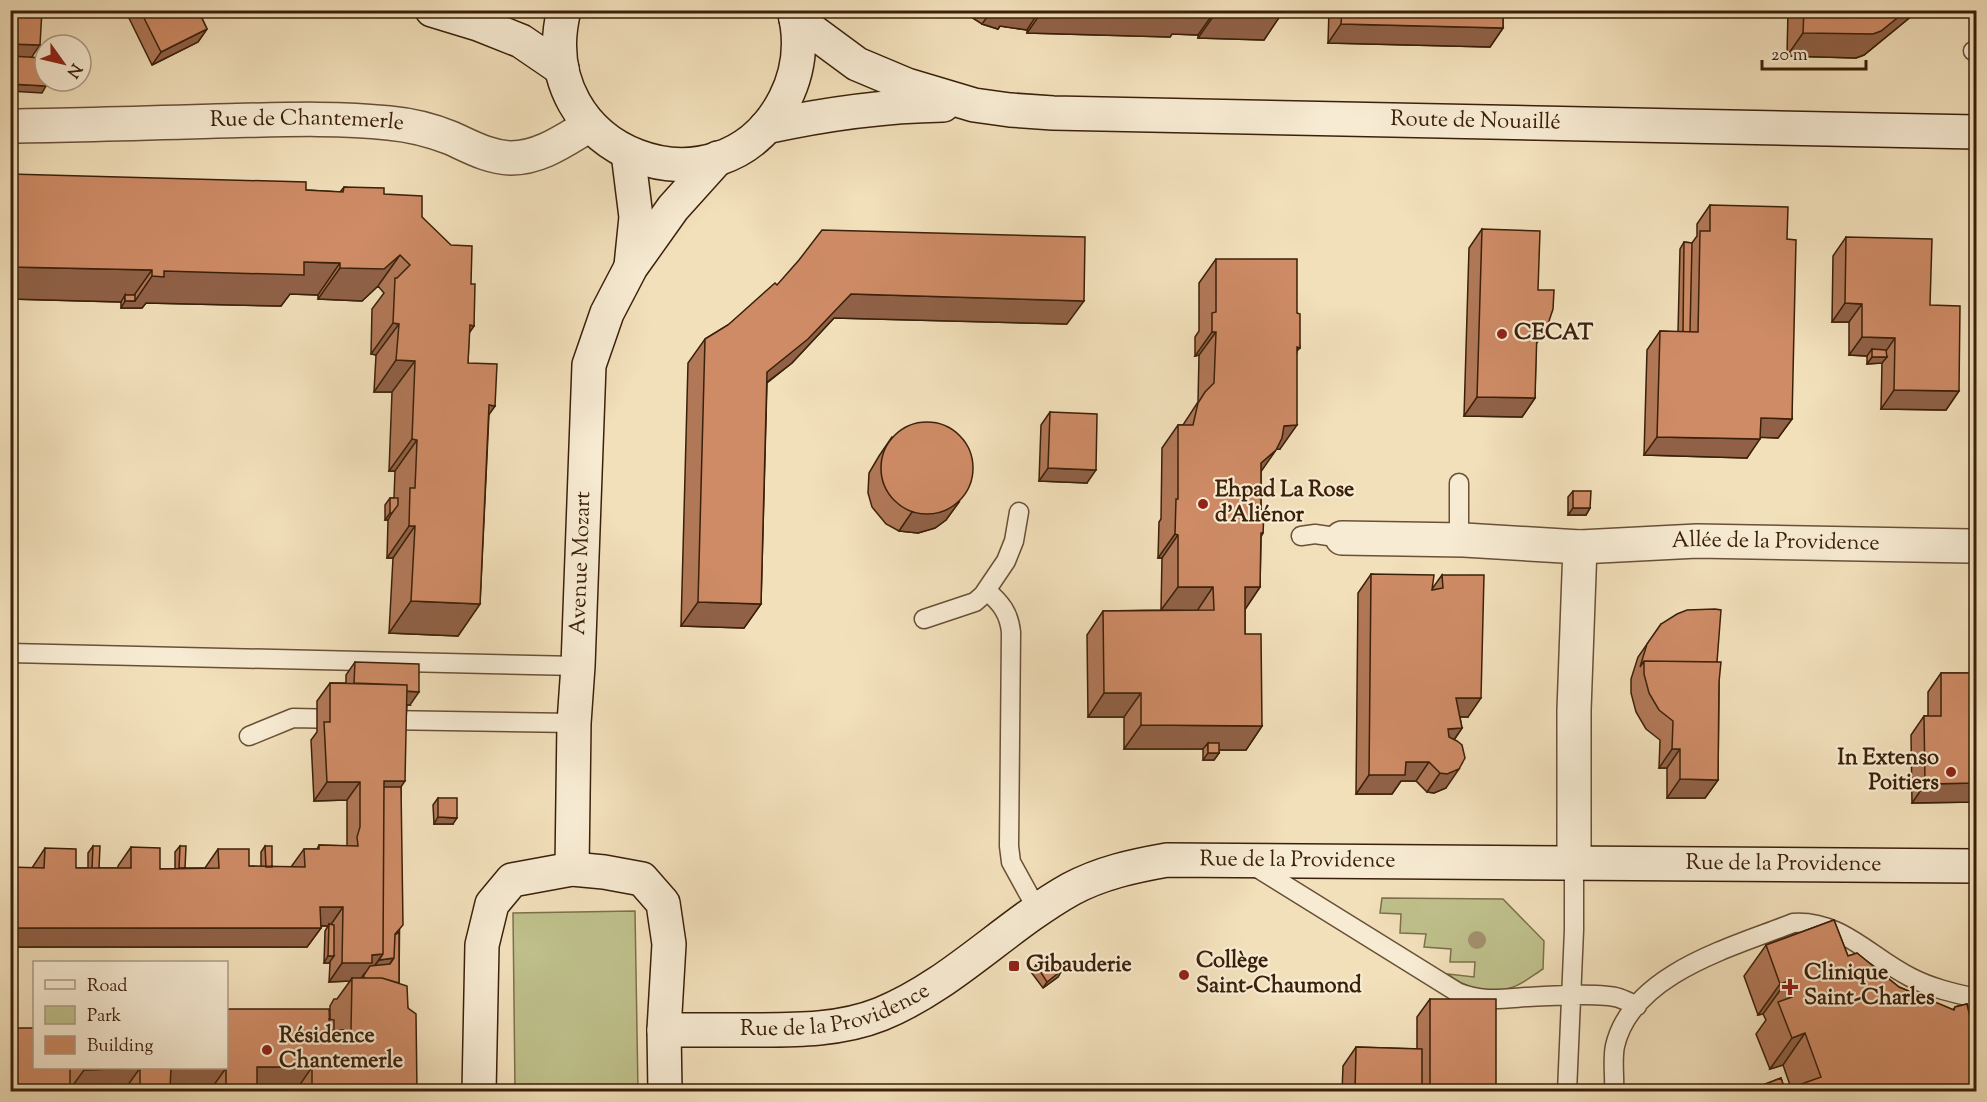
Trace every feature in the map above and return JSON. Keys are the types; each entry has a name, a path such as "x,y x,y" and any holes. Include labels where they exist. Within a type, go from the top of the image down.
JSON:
{"street":[{"path":"432,10 478,24 521,41 562,69"},
{"path":"564,10 559,47 562,69 572,98 590,124 608,142 628,153 652,161 679,165 718,158 746,144 766,127 780,109 795,74 799,45 795,15"},
{"name":"Route de Nouaillé","path":"795,15 857,64 907,85 974,105"},
{"name":"Route de Nouaillé","path":"766,127 821,115 896,106 974,105 1053,113 1977,132"},
{"name":"Rue de Chantemerle","path":"10,126 277,120 389,123 417,127 451,138 478,151 512,158 531,156 547,150 590,124"},
{"name":"Avenue Mozart","path":"628,153 636,217 631,267"},
{"name":"Avenue Mozart","path":"572,869 574,723 589,365 607,313 631,267 673,208 718,158"},
{"name":"Allée de la Providence","path":"1342,538 1460,540 1580,547 1697,541 1970,546"},
{"path":"1574,864 1574,710 1580,547"},
{"name":"Rue de la Providence","path":"664,1030 789,1030 829,1028 858,1022 914,999 1071,889 1107,873 1167,860 1977,866"},
{"path":"479,1092 482,945 492,904 512,880 572,869 642,879 663,903 669,944 664,1030 665,1092"}],"lane":[{"path":"1459,483 1460,540"},
{"path":"924,619 975,602 987,591 1002,570 1009,554 1014,541 1018,512"},
{"path":"1301,536 1315,534 1342,538"},
{"path":"987,591 1005,610 1010,619 1009,846 1011,862 1038,911"},
{"path":"10,653 578,666"},
{"path":"249,736 293,718 574,723"},
{"path":"1245,860 1470,998 1485,1000 1541,996 1618,997 1636,1006"},
{"path":"1567,1092 1574,930 1574,864"},
{"path":"1614,1092 1615,1047 1624,1021 1664,979 1685,967 1793,923 1820,924 1836,930 1917,980 1943,991 1977,998"}],"green space":[{"path":"1382,898 1503,899 1544,941 1543,969 1519,985 1502,990 1486,990 1461,983 1448,974 1474,977 1475,962 1450,962 1451,949 1424,947 1426,934 1400,933 1401,914 1380,913"},
{"path":"635,911 638,1091 515,1091 513,913"}],"building":[{"path":"11,10 42,10 41,33 33,33 33,45 10,44"},
{"path":"140,10 198,10 207,29 161,52"},
{"path":"1094,10 1186,10 1186,13"},
{"path":"1201,10 1280,10 1280,16 1215,14 1215,11"},
{"path":"1342,10 1503,10 1503,28 1341,24"},
{"path":"1804,10 1907,10 1881,31 1873,34 1803,33"},
{"path":"10,56 33,57 33,85 10,84"},
{"path":"10,174 306,182 306,190 343,192 344,187 384,188 384,194 422,196 422,217 451,245 472,246 471,284 475,284 474,326 470,325 468,363 497,364 495,406 489,405 480,604 411,601 415,526 409,526 410,488 415,488 417,440 412,439 415,361 396,360 399,324 393,323 395,278 410,265 400,255 384,269 340,268 340,263 304,262 304,275 164,271 164,277 152,276 152,270 10,267"},
{"path":"1710,205 1788,207 1787,239 1796,240 1792,419 1761,418 1760,439 1657,437 1660,331 1698,332 1700,231 1710,231"},
{"name":"CECAT","path":"1482,229 1540,231 1538,290 1554,290 1553,309 1548,324 1545,331 1537,331 1535,398 1477,397"},
{"path":"822,230 1085,237 1084,301 851,294 808,339 767,372 761,604 698,602 705,339 728,325 775,283 777,285"},
{"path":"1846,237 1932,239 1930,305 1960,306 1959,391 1894,390 1895,338 1862,337 1862,304 1845,303"},
{"path":"1684,242 1692,243 1690,332 1683,332"},
{"name":"Ehpad La Rose d'Aliénor","path":"1216,259 1297,259 1297,313 1300,314 1300,348 1297,347 1297,425 1284,426 1282,438 1276,450 1261,463 1261,514 1264,514 1263,533 1261,533 1260,587 1245,587 1245,634 1261,634 1262,726 1141,725 1141,693 1104,693 1103,611 1214,610 1213,587 1178,587 1178,535 1175,534 1176,499 1178,499 1178,425 1193,425 1198,403 1214,383 1216,332 1212,332 1212,313 1216,312"},
{"path":"125,295 135,295 135,301 125,301"},
{"path":"1872,349 1886,350 1887,357 1872,357"},
{"path":"1050,412 1097,414 1096,470 1048,468"},
{"path":"927,422 945,426 959,436 969,450 973,468 969,486 959,500 945,510 927,514 909,510 895,500 885,486 881,468 885,450 895,436 909,426"},
{"path":"1573,491 1591,491 1590,508 1573,508"},
{"path":"390,498 398,498 398,505 392,513 390,513"},
{"path":"1371,574 1434,575 1432,590 1443,588 1442,575 1484,575 1481,698 1456,698 1462,728 1448,729 1449,737 1462,745 1465,758 1459,769 1447,774 1440,773 1429,762 1406,762 1405,775 1369,775"},
{"path":"1687,610 1721,610 1717,662 1644,661 1640,667 1647,644 1661,624"},
{"path":"1644,661 1721,662 1718,780 1680,779 1680,749 1672,749 1673,721 1659,710 1649,693 1644,674"},
{"path":"355,662 419,664 419,692 407,691 407,685 354,683"},
{"path":"1941,673 1977,673 1977,783 1925,784 1924,716 1941,716"},
{"path":"330,683 407,685 405,781 384,781 383,954 372,955 372,963 342,963 343,907 320,907 321,928 10,928 10,867 44,868 45,848 76,849 76,868 131,868 131,847 160,848 160,869 219,868 218,849 249,849 249,866 305,867 304,849 319,849 319,845 358,846 360,782 327,782 324,722 330,722"},
{"path":"1208,743 1219,743 1219,753 1208,753"},
{"path":"384,787 401,787 403,925 395,934 394,958 379,960 383,954"},
{"path":"438,798 457,798 457,818 438,817"},
{"path":"10,846 13,846 13,868 10,868"},
{"path":"93,846 100,846 99,868 92,868"},
{"path":"180,846 186,846 185,868 179,868"},
{"path":"265,846 272,846 272,867 266,867"},
{"path":"1834,920 1848,956 1857,953 1899,987 1954,1010 1955,1007 1967,1004 1970,1017 1977,1020 1977,1092 1745,1092 1781,1078 1785,1090 1821,1077 1805,1033 1792,1038 1778,1002 1792,997 1786,982 1780,984 1766,945"},
{"path":"329,924 334,925 334,956 328,956"},
{"path":"399,932 399,983 382,978 364,978 370,966 390,964 394,958 395,935"},
{"path":"1050,955 1062,970 1047,982 1036,965"},
{"path":"352,978 382,978 407,986 408,1008 416,1014 417,1092 329,1092 328,1088 312,1088 312,1067 257,1067 257,1087 226,1086 228,1009 329,1009 330,1030 351,1030"},
{"path":"1430,999 1496,999 1496,1092 1416,1090 1416,1092 1355,1092 1356,1047 1422,1049 1422,1085 1430,1086"},
{"path":"329,1019 334,1020 334,1030 330,1030"},
{"path":"10,1028 33,1028 33,1069 70,1069 70,1092 40,1092 40,1087 10,1087"},
{"path":"140,1069 171,1069 170,1087 140,1087"},
{"path":"917,1089 970,1090 970,1092 917,1092"}],"place":[{"name":"CECAT","path":"1502,334"},
{"name":"Ehpad La Rose d'Aliénor","path":"1203,504"},
{"name":"In Extenso Poitiers","path":"1951,772"},
{"name":"Gibauderie","path":"1014,966"},
{"name":"Collège Saint-Chaumond","path":"1184,975"},
{"name":"Clinique Saint-Charles","path":"1790,987"},
{"name":"Résidence Chantemerle","path":"267,1050"}]}
